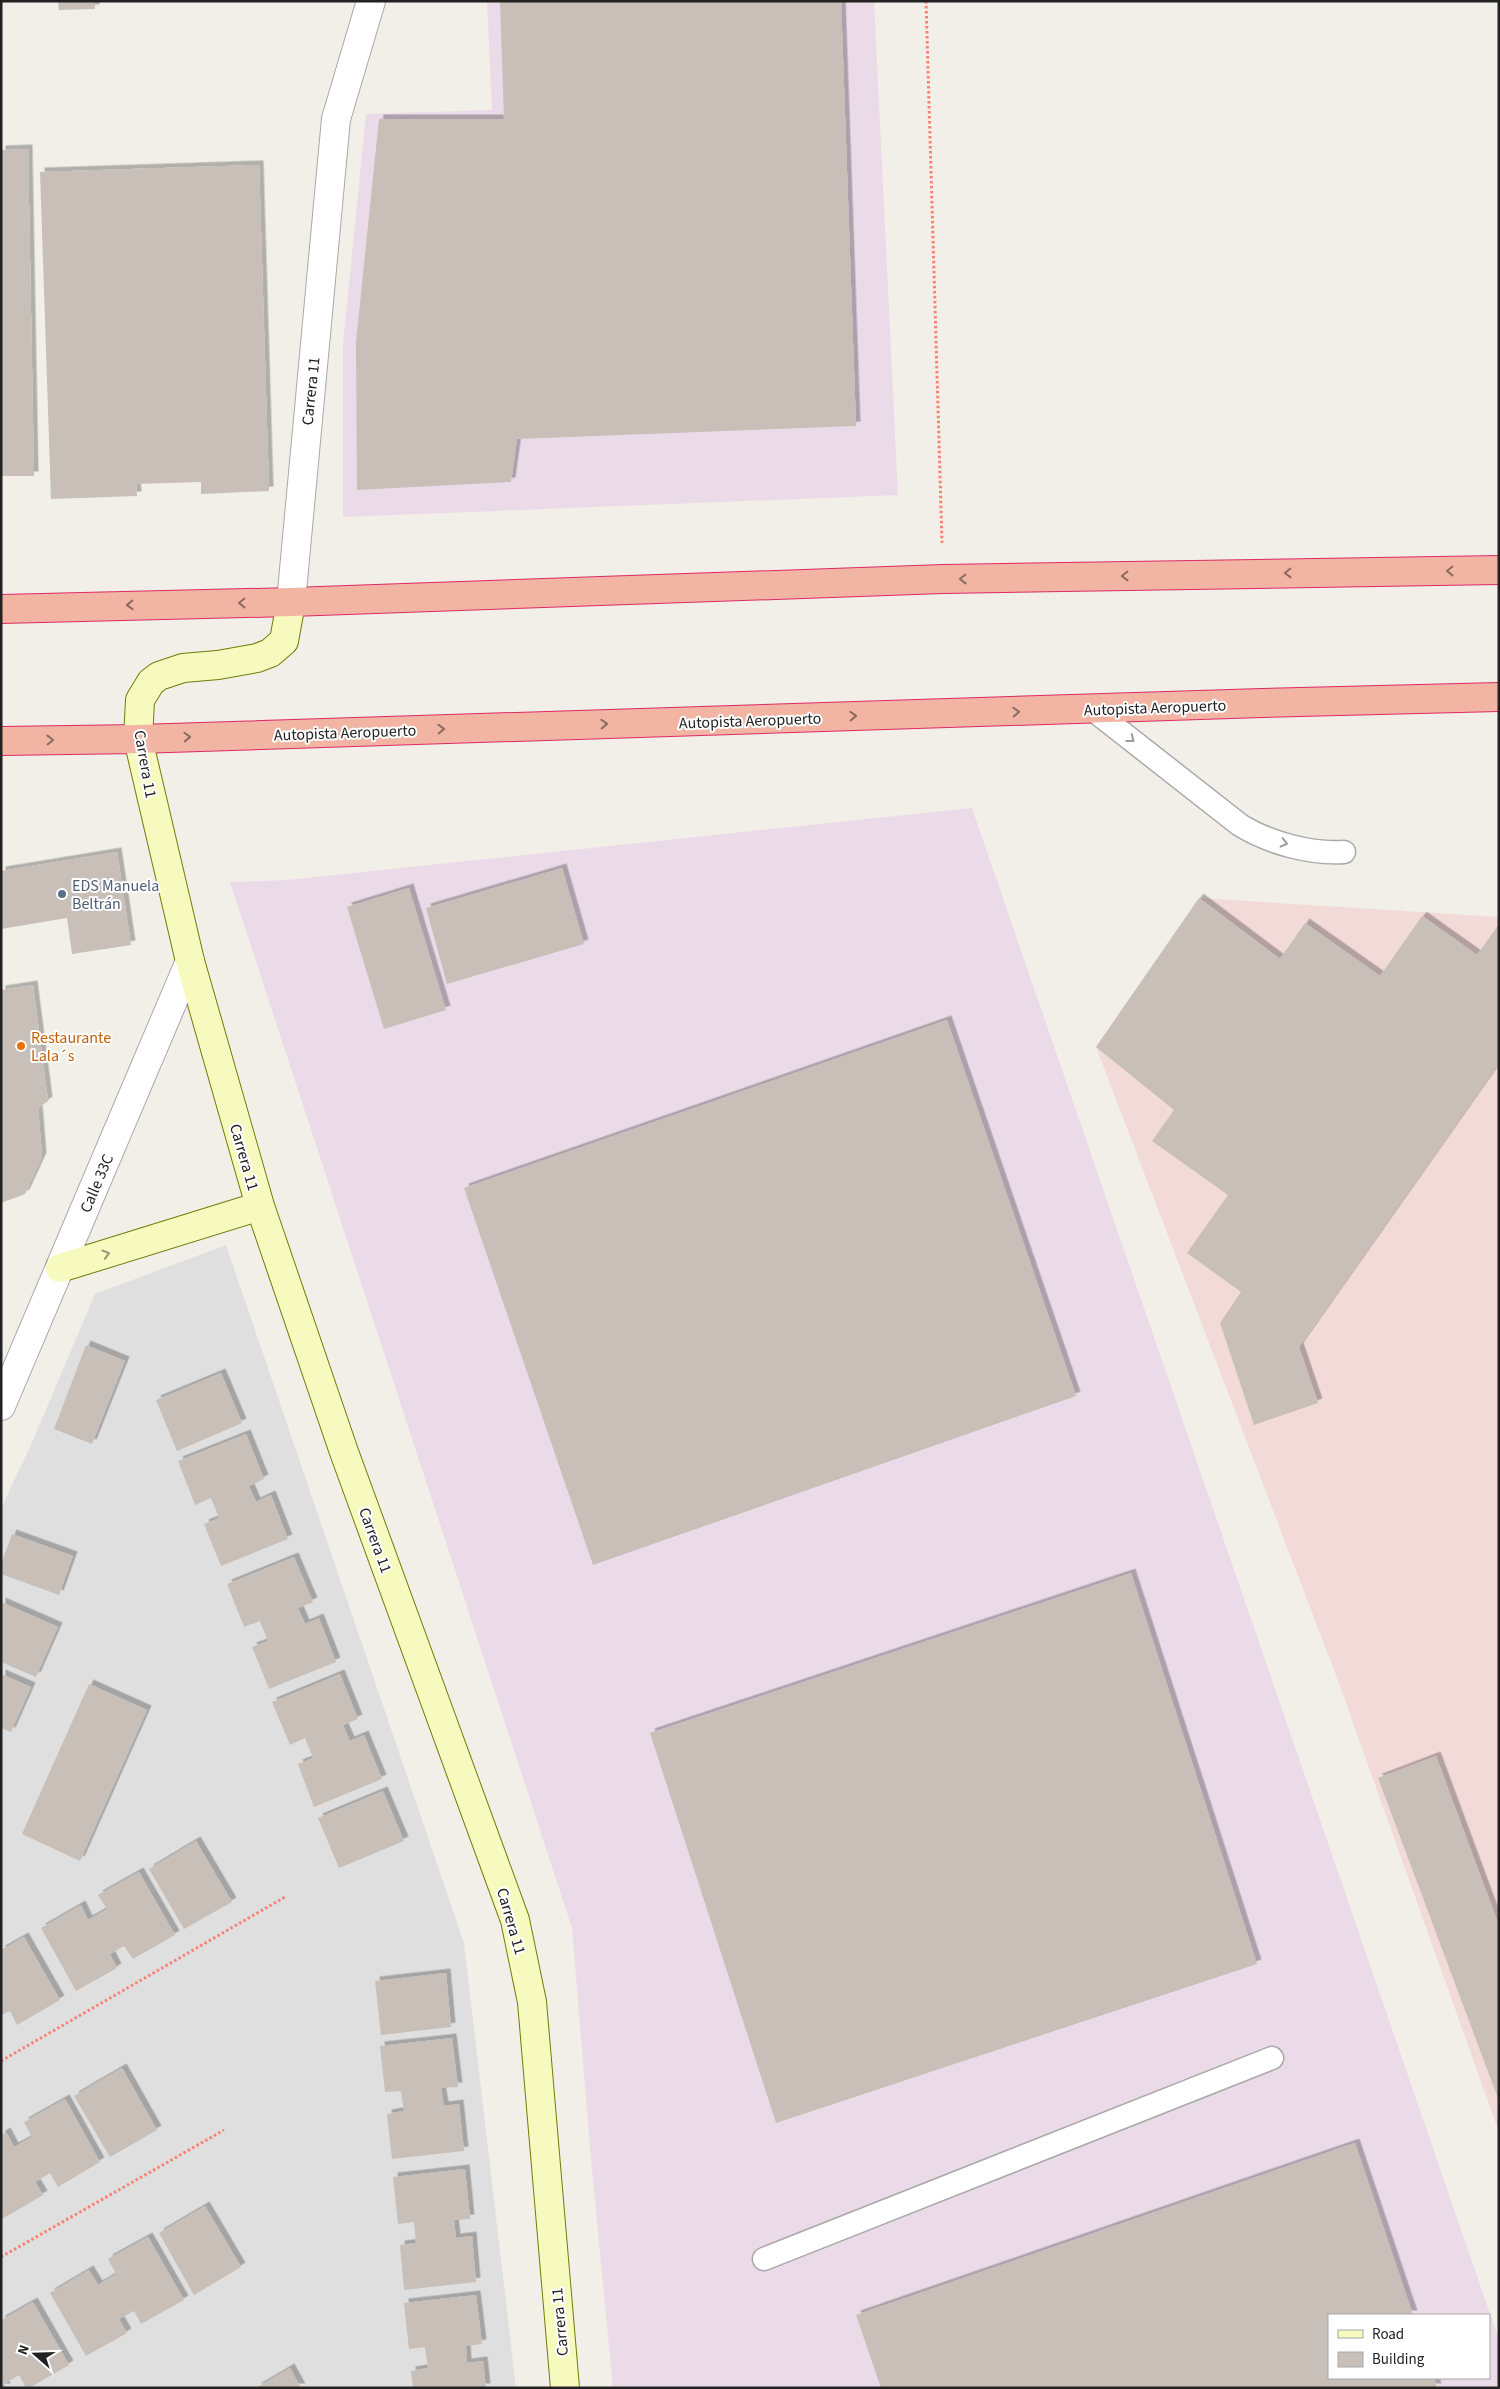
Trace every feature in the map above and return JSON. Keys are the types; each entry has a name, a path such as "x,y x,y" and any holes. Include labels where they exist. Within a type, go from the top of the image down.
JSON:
{"highway":[{"path":"1,608 291,602 943,579 1499,570"},
{"name":"Autopista Aeropuerto","path":"1,741 138,739 1499,697"}],"main road":[{"name":"Carrera 11","path":"291,602 284,640 270,653 234,662 183,668 159,676 151,682 140,700 138,739 190,961 260,1206 344,1452 515,1920 532,2002 565,2388"},
{"path":"60,1268 260,1206"}],"street":[{"name":"Carrera 11","path":"291,602 336,119 370,1"},
{"name":"Calle 33C","path":"1,1406 190,961"}],"lane":[{"path":"1092,709 1240,825 1259,836 1326,853 1344,852"},
{"path":"764,2259 1272,2058"}],"path":[{"path":"926,1 943,579"},
{"path":"1,2061 285,1897"},
{"path":"1,2257 224,2130"}],"shaded area":[{"path":"487,1 874,1 898,495 343,517 343,344 366,114 492,110"},
{"path":"972,808 1499,2340 1499,2388 613,2388 591,2159 572,1928 230,882 287,880"},
{"path":"1199,898 1499,917 1499,2132 1337,1678 1096,1047"},
{"path":"226,1245 464,1943 516,2388 1,2388 1,1508 31,1445 95,1294"}],"building":[{"path":"58,1 95,1 95,9 59,10"},
{"path":"500,1 841,1 856,426 517,439 511,482 357,490 356,342 379,119 504,119"},
{"path":"28,149 34,476 1,476 1,150"},
{"path":"259,165 269,491 201,494 201,482 136,484 137,496 51,499 40,172"},
{"name":"EDS Manuela Beltrán","path":"117,852 131,945 72,954 67,918 1,929 1,871"},
{"path":"562,868 584,944 447,984 426,908"},
{"path":"409,888 446,1010 384,1029 347,907"},
{"path":"1199,898 1280,959 1305,923 1380,976 1422,916 1477,955 1499,924 1499,1063 1299,1347 1318,1403 1254,1425 1220,1323 1241,1292 1187,1253 1228,1195 1152,1141 1174,1110 1096,1047"},
{"name":"Restaurante Lala´s","path":"33,985 48,1101 38,1108 42,1157 25,1194 1,1203 1,990"},
{"path":"947,1020 1076,1396 593,1565 464,1188"},
{"path":"86,1345 125,1361 92,1444 54,1429"},
{"path":"221,1373 242,1423 177,1451 156,1400"},
{"path":"246,1434 264,1479 249,1486 256,1502 271,1495 288,1539 221,1566 204,1524 219,1518 211,1498 195,1505 178,1461"},
{"path":"12,1534 73,1556 59,1595 1,1574 1,1564"},
{"path":"294,1557 313,1602 298,1608 305,1624 319,1618 336,1662 269,1689 252,1647 268,1641 260,1621 244,1627 227,1584"},
{"path":"1131,1573 1257,1964 776,2123 650,1733"},
{"path":"1,1602 58,1627 36,1677 1,1662"},
{"path":"1,1674 31,1687 11,1732 1,1728"},
{"path":"340,1674 358,1719 343,1725 350,1741 364,1735 382,1779 314,1807 298,1764 313,1758 305,1738 290,1745 272,1702"},
{"path":"89,1684 147,1710 80,1861 22,1834"},
{"path":"1436,1756 1499,1926 1499,2101 1378,1778"},
{"path":"383,1791 404,1841 339,1868 318,1818"},
{"path":"196,1841 232,1902 184,1929 149,1869"},
{"path":"139,1872 175,1935 133,1959 124,1946 110,1954 117,1968 76,1991 41,1928 81,1905 88,1920 107,1909 98,1895"},
{"path":"24,1937 60,2000 17,2025 10,2011 1,2015 1,1950"},
{"path":"446,1973 451,2027 381,2035 375,1981"},
{"path":"452,2038 458,2087 441,2088 444,2106 459,2104 464,2151 392,2159 387,2114 404,2111 401,2091 385,2092 380,2046"},
{"path":"122,2068 157,2130 110,2157 74,2096"},
{"path":"65,2099 100,2162 58,2187 50,2173 35,2182 43,2195 2,2219 1,2135 6,2132 14,2147 32,2137 24,2122"},
{"path":"1355,2143 1413,2314 1328,2314 1328,2379 1434,2379 1437,2388 881,2388 856,2315"},
{"path":"465,2169 470,2219 454,2220 456,2238 472,2236 476,2282 404,2290 400,2245 416,2243 414,2222 398,2224 393,2177"},
{"path":"205,2206 241,2267 194,2295 159,2233"},
{"path":"148,2237 184,2300 141,2324 134,2311 119,2319 127,2333 86,2356 50,2293 89,2270 98,2285 116,2274 108,2259"},
{"path":"476,2295 482,2344 466,2346 467,2363 483,2361 486,2388 413,2388 411,2371 428,2368 425,2347 409,2349 404,2303"},
{"path":"33,2302 69,2365 29,2388 26,2388 19,2375 4,2384 6,2388 1,2388 1,2320"},
{"path":"290,2368 301,2388 256,2388"}],"place":[{"name":"EDS Manuela Beltrán","path":"62,894"},
{"name":"Restaurante Lala´s","path":"21,1046"}]}
